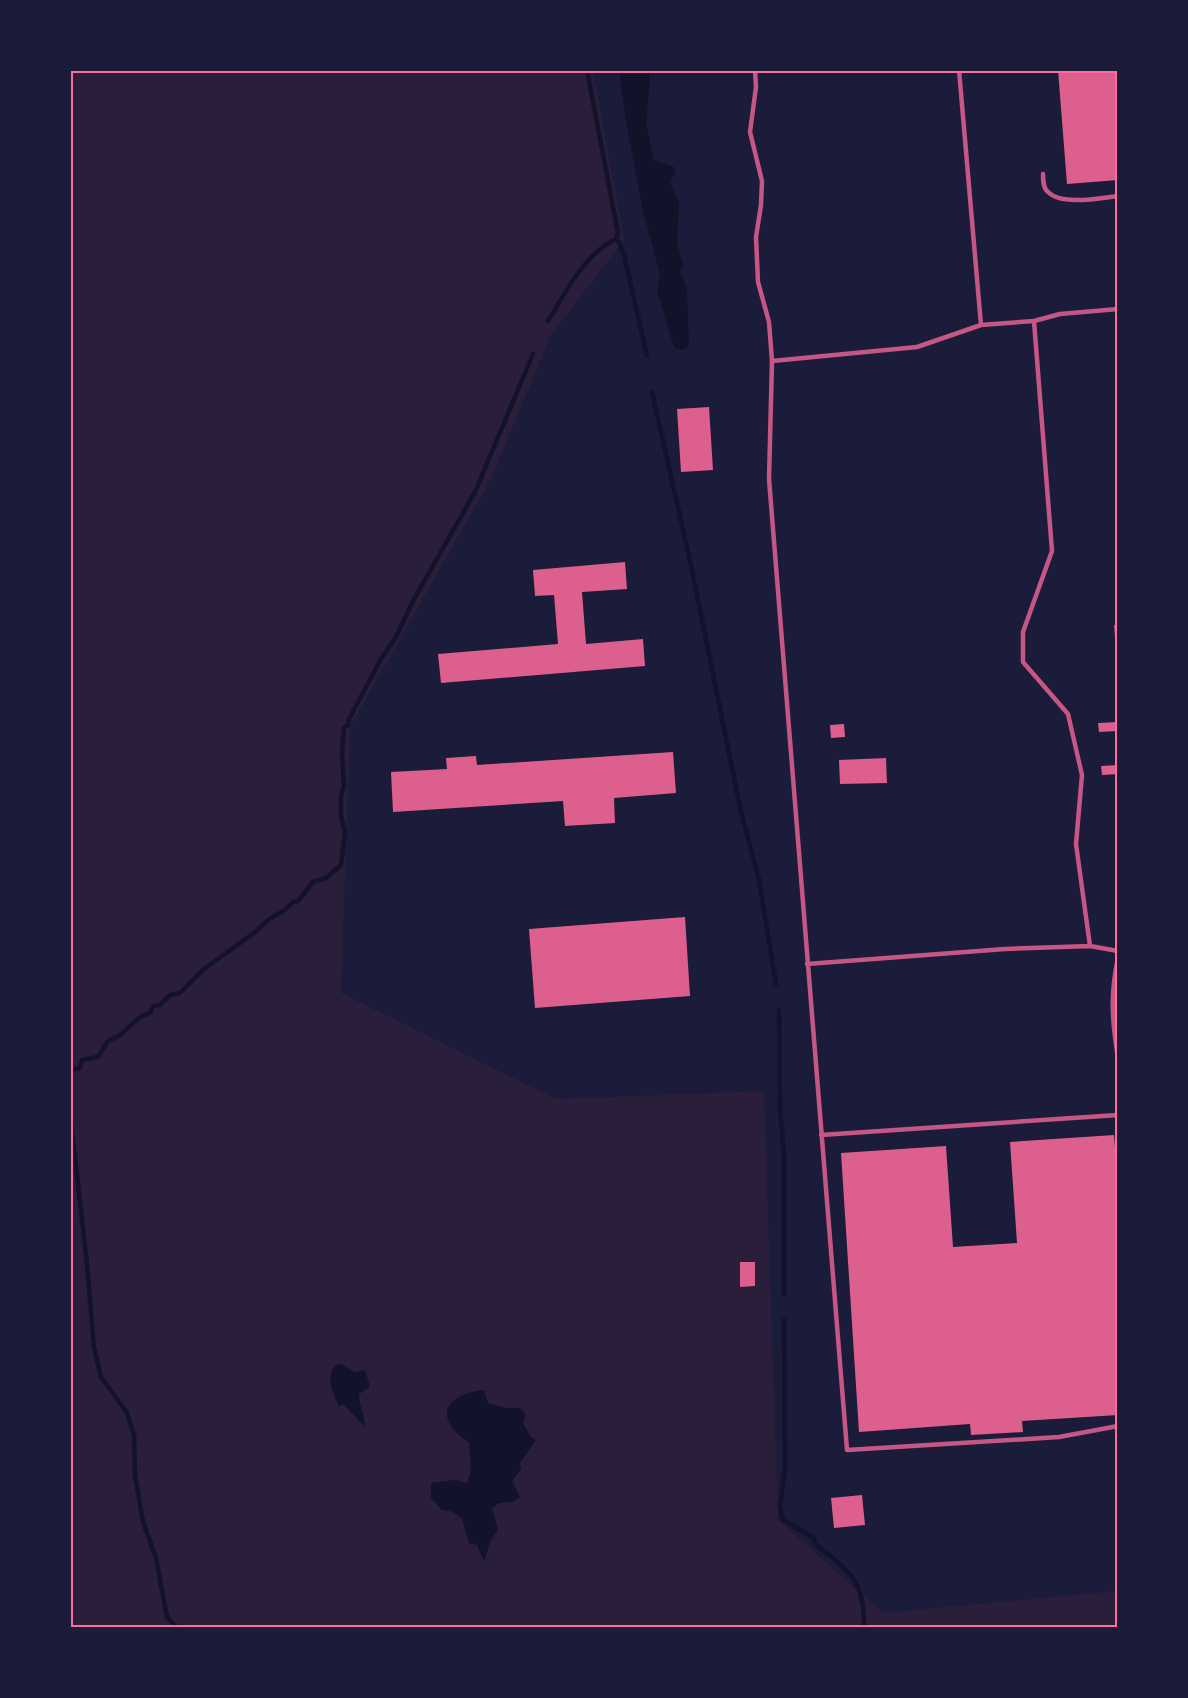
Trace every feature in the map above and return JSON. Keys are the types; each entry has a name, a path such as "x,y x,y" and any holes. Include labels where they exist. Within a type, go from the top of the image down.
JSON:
{"lane":[{"path":"755,70 756,87 750,132 762,181 756,237 758,282 769,322 772,361 769,479 847,1450 1059,1437 1118,1426"},
{"path":"959,70 981,325"},
{"path":"1043,174 1044,185 1048,193 1064,200 1118,196"},
{"path":"772,361 917,347 981,325 1034,321 1060,314 1118,309"},
{"path":"1034,321 1052,551 1023,632 1023,662 1068,714 1082,775 1076,844 1090,946"},
{"path":"807,964 1005,949 1090,946 1118,951"},
{"path":"1118,958 1113,982 1112,1015 1118,1058"},
{"path":"822,1135 1118,1115"}],"shaded area":[{"path":"70,71 593,71 624,240 551,335 490,481 350,727 341,993 556,1099 764,1091 778,1520 883,1613 1117,1591 1117,1627 71,1627"},
{"path":"619,71 649,71 646,124 654,160 674,167 676,173 670,181 679,203 677,243 683,264 680,273 687,288 689,346 683,350 674,347 657,291 660,274 643,211"},
{"path":"341,1364 355,1372 365,1370 370,1387 359,1394 364,1426 343,1404 339,1406 334,1396 330,1380 332,1370 335,1365"},
{"path":"484,1390 488,1403 506,1408 520,1408 526,1414 523,1423 531,1437 536,1440 520,1463 521,1469 512,1481 520,1497 512,1502 499,1503 492,1509 498,1530 490,1542 484,1562 477,1545 469,1543 462,1518 450,1511 442,1510 431,1498 431,1483 455,1480 467,1483 471,1470 469,1443 450,1425 447,1417 448,1409 459,1397"}],"building":[{"path":"1058,70 1118,70 1118,180 1067,184"},
{"path":"709,407 713,470 681,472 677,409"},
{"path":"625,562 627,589 582,592 586,644 643,639 645,666 441,683 438,654 558,644 554,595 535,596 533,570"},
{"path":"1114,625 1118,625 1118,646 1116,646"},
{"path":"1118,722 1118,731 1099,732 1098,723"},
{"path":"844,724 845,737 831,738 830,725"},
{"path":"673,752 676,793 614,798 615,823 565,826 563,801 393,812 391,772 447,769 446,758 476,756 477,765"},
{"path":"886,758 887,783 840,784 839,760"},
{"path":"1118,765 1118,774 1102,775 1101,766"},
{"path":"685,917 690,996 535,1008 529,929"},
{"path":"1114,1135 1118,1186 1118,1415 1022,1421 1023,1432 971,1435 970,1424 859,1432 841,1153 946,1146 953,1247 1017,1243 1010,1142"},
{"path":"740,1262 755,1262 755,1286 740,1287"},
{"path":"862,1495 865,1525 834,1528 831,1498"}],"waterway":[{"path":"587,70 618,233 616,239 624,255 647,356"},
{"path":"548,321 585,264 594,254 616,239"},
{"path":"70,1070 80,1068 82,1060 98,1057 108,1041 121,1034 138,1018 150,1013 153,1006 160,1005 170,995 180,993 204,969 293,902 298,901 313,882 326,878 341,865 345,832 341,816 341,795 344,787 342,753 344,728 348,725 381,659 396,637 414,599 475,492 533,354"},
{"path":"652,392 690,561 741,812 759,880 776,984"},
{"path":"779,1010 780,1109 784,1154 784,1295"},
{"path":"70,1113 94,1347 101,1377 127,1413 134,1435 135,1475 143,1522 156,1558 167,1617 177,1628"},
{"path":"784,1320 785,1468 780,1507 783,1520 814,1538 815,1544 853,1578 862,1598 864,1628"}]}
